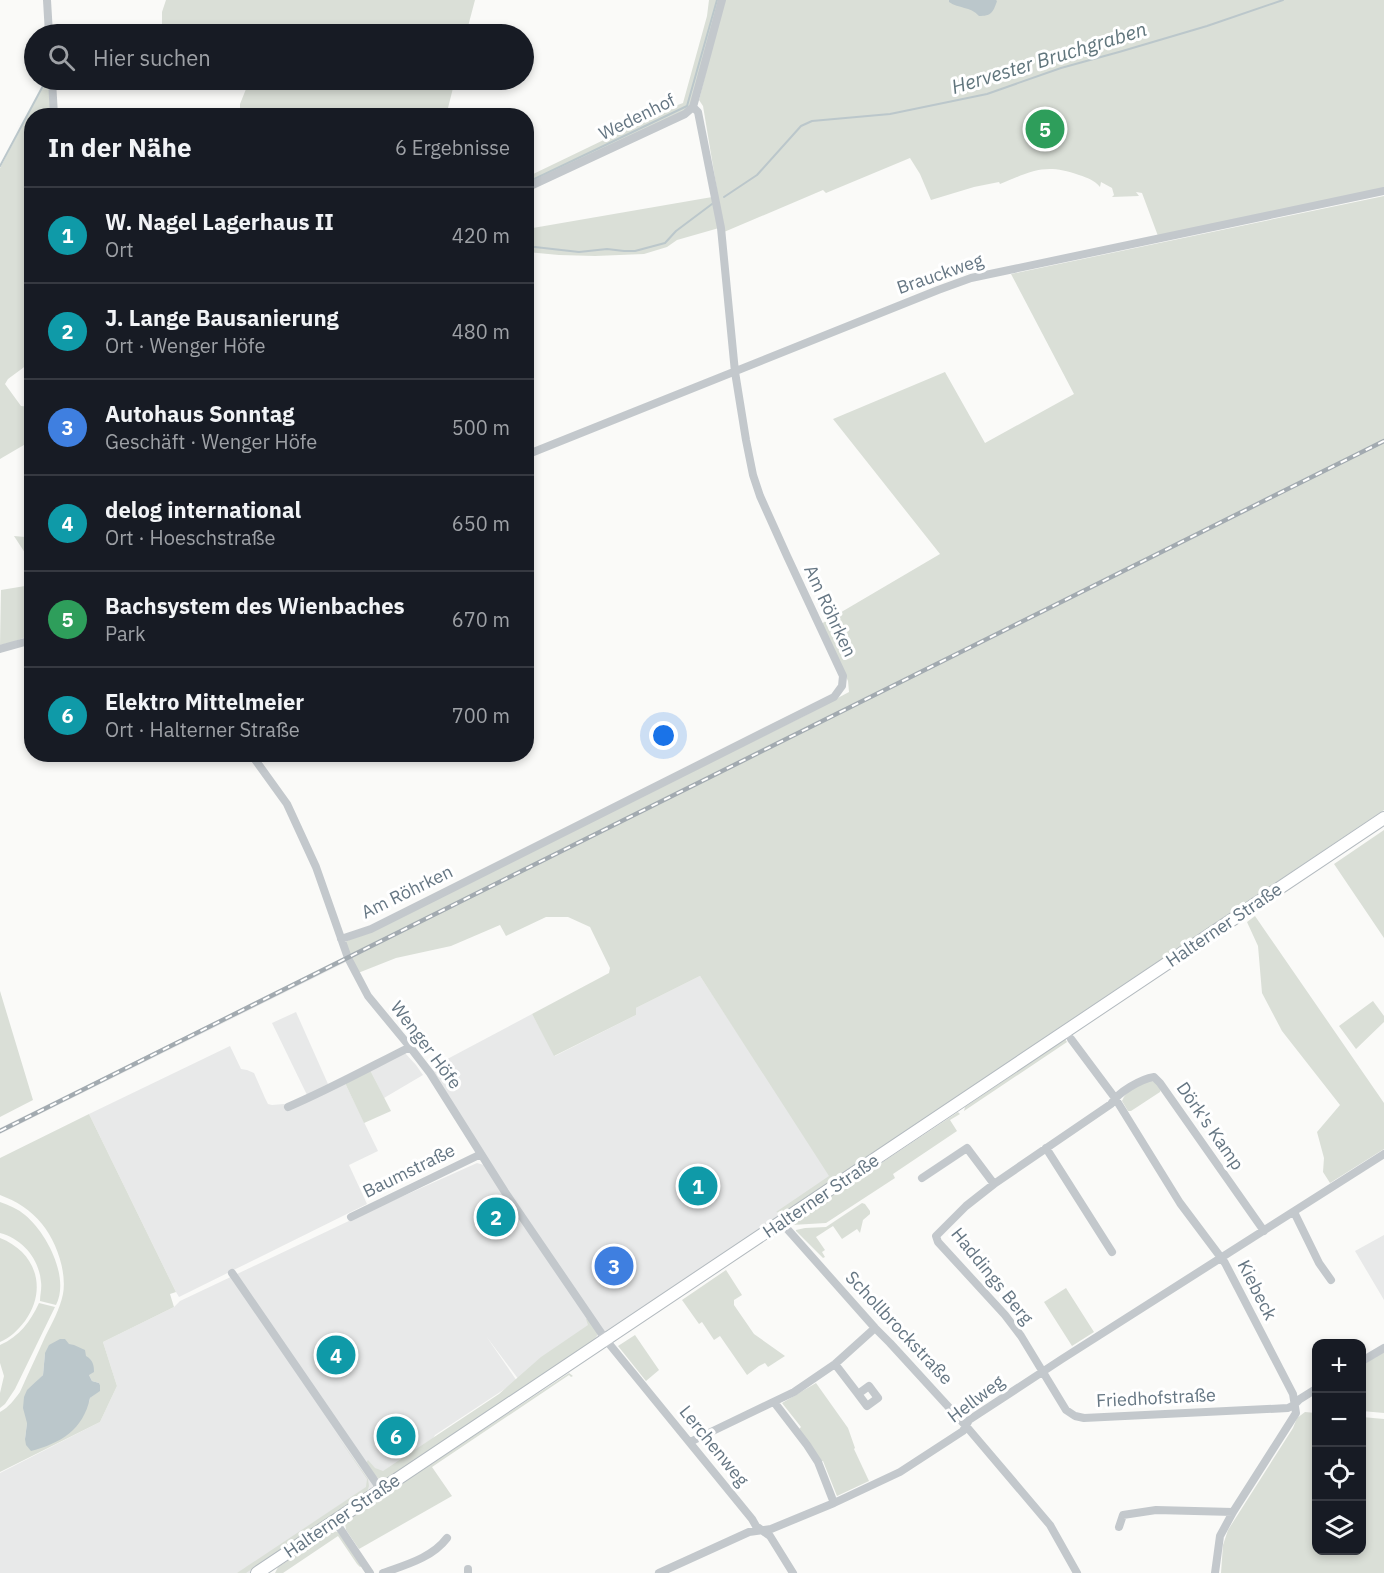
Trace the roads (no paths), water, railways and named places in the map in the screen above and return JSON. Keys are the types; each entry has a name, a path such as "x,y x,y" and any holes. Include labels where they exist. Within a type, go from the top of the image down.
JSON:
{"main road":[{"name":"Halterner Straße","path":"257,1573 1384,818"}],"street":[{"path":"46,0 48,24"},
{"name":"Wedenhof","path":"534,184 685,114 693,108 722,0"},
{"path":"53,90 54,108"},
{"name":"Am Röhrken","path":"341,939 371,929 516,857 801,715 834,697 840,691 843,676 756,487 735,372 721,228 698,112 693,108"},
{"name":"Brauckweg","path":"534,452 971,278 1384,191"},
{"path":"0,649 24,642"},
{"name":"Wenger Höfe","path":"257,762 287,804 316,867 351,966 368,996 430,1073 507,1194 606,1340"},
{"name":"Kiebeck","path":"1071,1039 1115,1098 1174,1195 1221,1258 1293,1394 1294,1405"},
{"path":"288,1107 410,1047"},
{"name":"Dörk's Kamp","path":"1115,1098 1144,1078 1154,1077 1264,1231"},
{"name":"Haddings Berg","path":"1043,1372 1005,1315 938,1242 936,1236 966,1206 994,1184 1111,1104 1115,1098"},
{"path":"922,1178 967,1148 994,1184"},
{"path":"1046,1148 1112,1252"},
{"name":"Baumstraße","path":"351,1217 481,1154"},
{"name":"Hellweg","path":"658,1573 749,1532 776,1527 834,1503 900,1472 963,1431 969,1420 1384,1154"},
{"path":"1294,1212 1319,1263 1331,1280"},
{"name":"Schollbrockstraße","path":"781,1222 966,1426 1050,1525 1077,1573"},
{"path":"232,1274 381,1490"},
{"path":"690,1442 794,1392 835,1364 875,1328"},
{"name":"Lerchenweg","path":"606,1340 756,1526 770,1536 793,1573"},
{"path":"1366,1359 1384,1348"},
{"path":"835,1364 858,1394"},
{"name":"Friedhofstraße","path":"1043,1372 1066,1410 1075,1416 1084,1418 1288,1408 1294,1405"},
{"path":"1215,1573 1220,1536 1296,1413 1294,1405 1312,1392"},
{"path":"774,1402 818,1462 834,1503"},
{"path":"1119,1527 1123,1515 1156,1510 1233,1512"},
{"path":"335,1521 370,1573"},
{"path":"382,1573 440,1548 447,1538"}],"waterway":[{"path":"534,179 687,106 717,0"},
{"name":"Hervester Bruchgraben","path":"724,197 757,175 801,126 812,121 890,114 987,94 1061,68 1207,26 1283,0"},
{"path":"31,108 41,90"},
{"path":"0,166 24,121"},
{"path":"534,247 579,252 607,249 635,251 665,243 676,231 712,204"}],"railway":[{"path":"0,1131 1384,441"}],"place":[{"name":"Bachsystem des Wienbaches","path":"1045,129"},
{"name":"W. Nagel Lagerhaus II","path":"698,1186"},
{"name":"J. Lange Bausanierung","path":"496,1217"},
{"name":"Autohaus Sonntag","path":"614,1266"},
{"name":"delog international","path":"336,1355"},
{"name":"Elektro Mittelmeier","path":"396,1436"}]}
